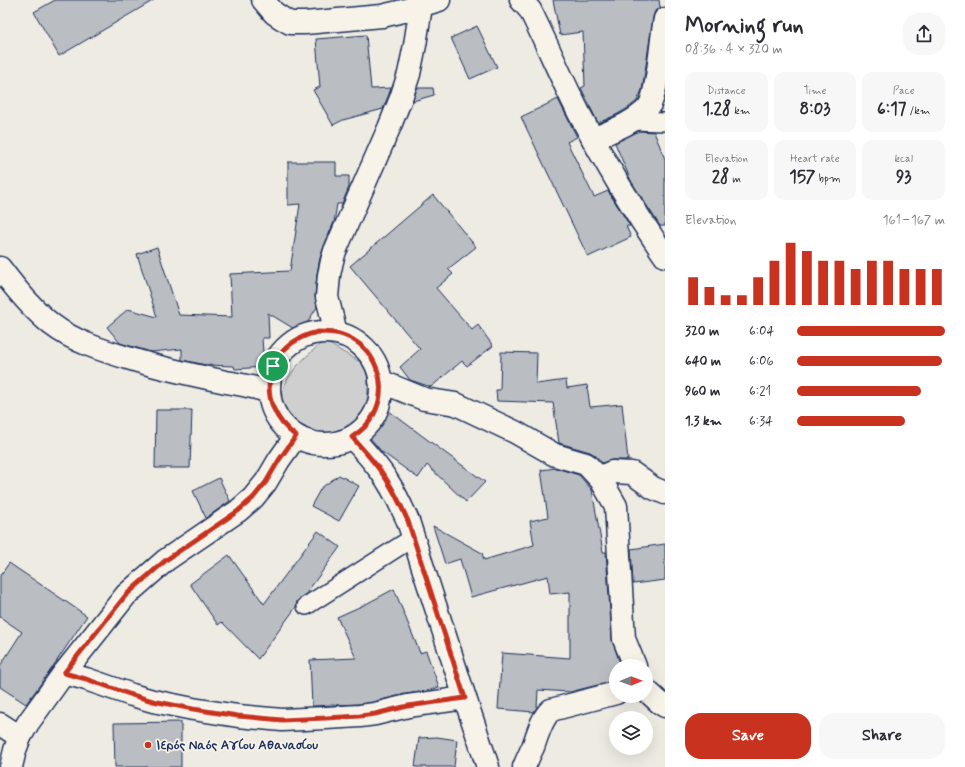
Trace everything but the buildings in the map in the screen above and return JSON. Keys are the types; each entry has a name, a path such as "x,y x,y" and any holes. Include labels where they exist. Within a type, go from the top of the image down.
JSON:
{"street":[{"path":"263,0 278,17 297,23 382,16 403,12 430,3"},
{"path":"525,2 593,139 632,206 665,256"},
{"path":"336,333 327,297 332,261 401,98 430,3"},
{"path":"593,139 632,121 648,108 654,94 665,19"},
{"path":"0,268 29,303 52,324 68,335 86,344 110,353 155,366 269,391"},
{"path":"318,332 336,333 349,338 360,345 366,350 374,361 380,381 380,396 373,417 352,437 340,442 328,444 310,442 296,436 283,426 271,404 269,391 270,375 273,366 282,352 299,339 318,332"},
{"path":"380,381 424,399 456,404 515,432 555,455 586,464 601,480 616,506 624,639 632,659"},
{"path":"11,767 20,737 28,723 64,673 126,595 166,560 238,511 253,498 266,482 296,436"},
{"path":"352,437 388,482 408,521 488,767"},
{"path":"601,480 605,475 612,472 632,473 653,488 665,493"},
{"path":"64,673 153,701 238,716 282,720 360,716 408,706 465,698"},
{"path":"524,767 541,724 551,710 609,695"},
{"path":"653,696 665,706"},
{"path":"0,724 20,737"}],"lane":[{"path":"632,121 665,122"},
{"path":"306,606 414,537"}],"shaded area":[{"path":"324,341 367,366 368,388 365,409 357,425 337,436 324,438 300,432 291,424 284,414 282,401 284,387 291,374 312,351"}],"place":[{"name":"Ιερός Ναός Αγίου Αθανασίου","path":"148,745"}],"route":[{"path":"318,332 336,333 355,341 366,350 374,361 379,374 381,389 378,403 373,417 358,433 352,437 388,482 408,521 465,698 408,706 360,716 282,720 238,716 153,701 64,673 126,595 166,560 189,543 223,522 244,506 253,498 266,482 296,436 283,426 271,404 269,383 273,366 288,346 302,337 318,332"}]}
